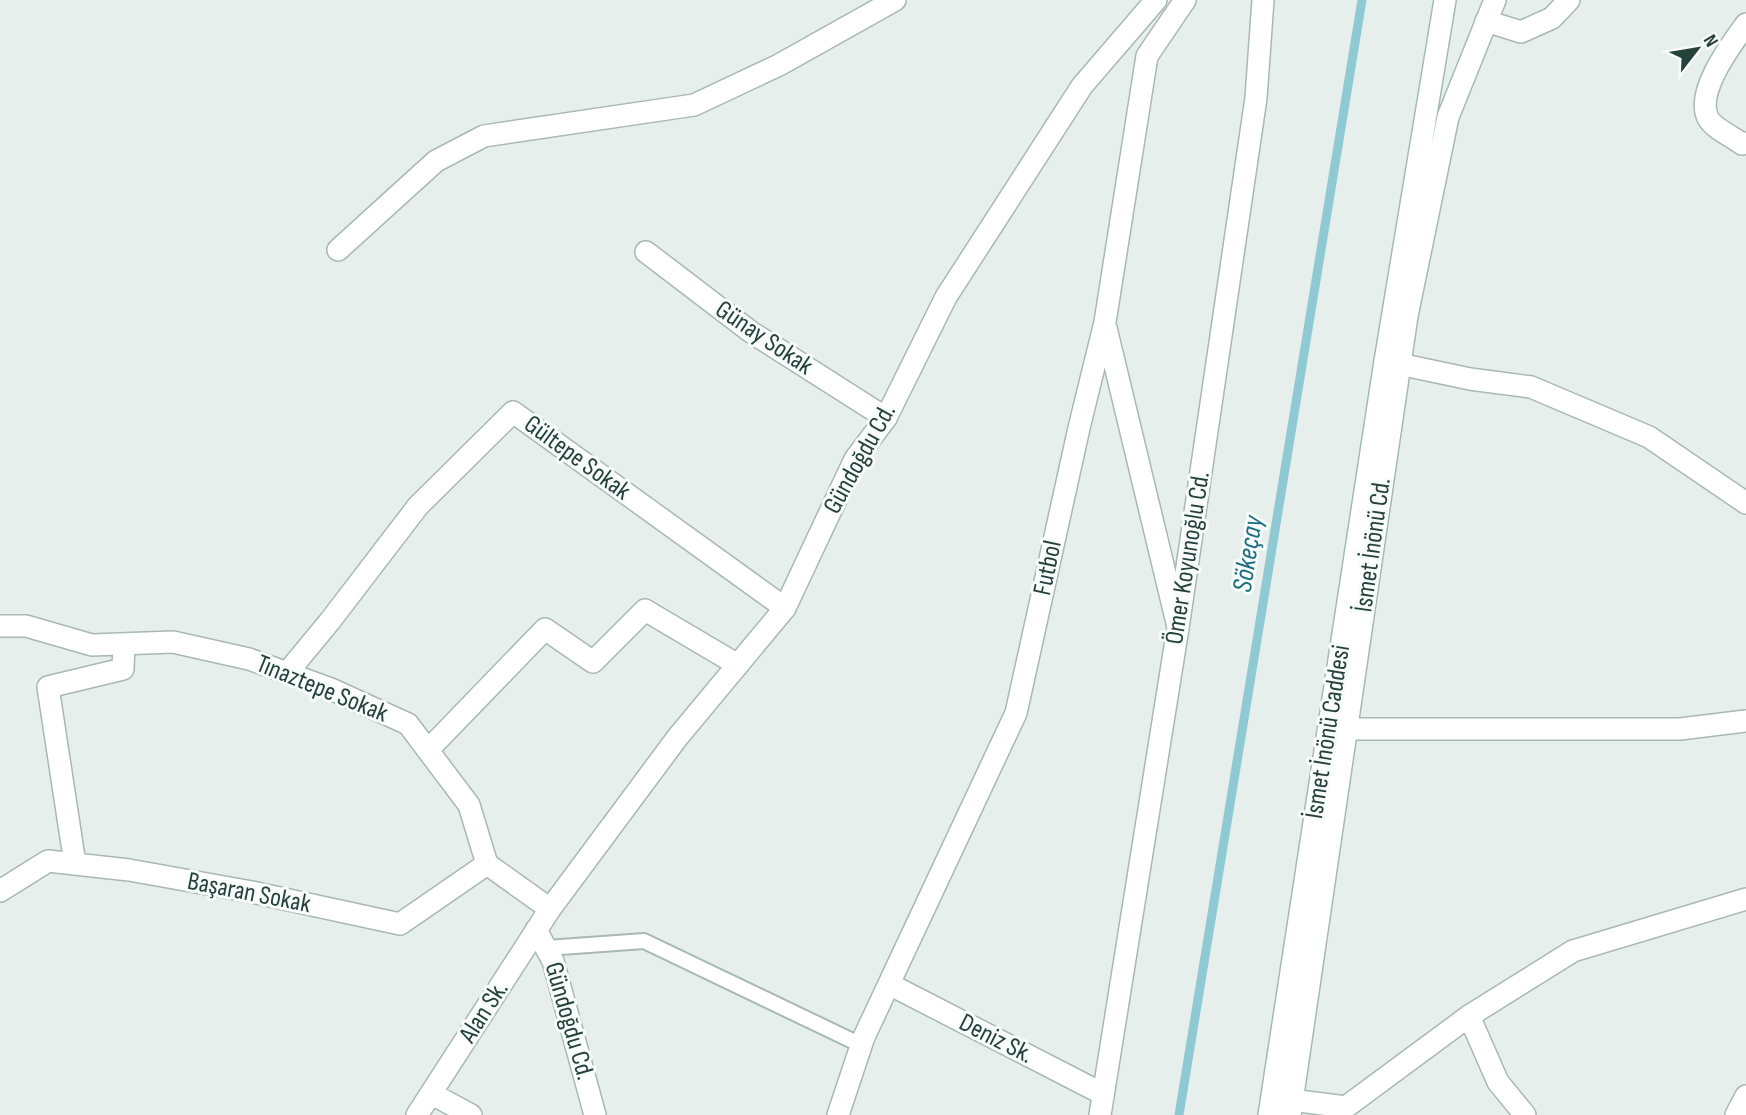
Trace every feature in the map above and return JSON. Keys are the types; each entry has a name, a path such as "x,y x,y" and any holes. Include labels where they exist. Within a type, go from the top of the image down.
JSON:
{"street":[{"path":"338,250 436,161 484,136 694,105 779,65 895,0"},
{"name":"Gündoğdu Cd.","path":"550,909 677,738 785,608 855,459 886,418 946,297 1074,98 1156,0"},
{"name":"Futbol","path":"838,1115 862,1045 889,984 1016,713 1105,322 1147,56 1185,0"},
{"name":"Ömer Koyunoğlu Cd.","path":"1102,1105 1178,628 1256,98 1263,0"},
{"name":"İsmet İnönü Cd.","path":"1280,1109 1346,729 1392,363 1445,0"},
{"name":"İsmet İnönü Cd.","path":"1392,363 1407,316 1448,117 1496,0"},
{"path":"1486,21 1521,32 1552,18 1569,0"},
{"path":"1745,145 1708,120 1704,106 1709,82 1746,24"},
{"name":"Günay Sokak","path":"646,252 751,332 886,418"},
{"path":"1105,322 1178,628"},
{"path":"1392,363 1470,379 1531,387 1649,437 1746,503"},
{"name":"İsmet İnönü Caddesi","path":"1280,1109 1392,363"},
{"name":"Gültepe Sokak","path":"287,673 418,506 513,412 785,608"},
{"path":"429,749 545,629 593,662 645,610 738,665"},
{"path":"0,615 26,626"},
{"name":"Tınaztepe Sokak","path":"0,626 26,626 92,645 173,642 249,659 331,689 408,724 469,805 487,864"},
{"path":"75,864 48,687 123,669 124,644"},
{"path":"1346,729 1680,729 1746,721"},
{"name":"Başaran Sokak","path":"0,891 48,861 129,870 252,892 400,924 487,864"},
{"path":"487,864 550,909"},
{"path":"1280,1109 1346,1107 1469,1016 1573,951 1746,899"},
{"name":"Alan Sk.","path":"417,1115 541,939 550,909"},
{"name":"Gündoğdu Cd.","path":"541,939 553,961 595,1115"},
{"name":"Deniz Sk.","path":"889,984 1102,1105"},
{"path":"1469,1016 1498,1082 1525,1115"},
{"path":"432,1094 471,1115"},
{"path":"1736,1115 1746,1096"}],"lane":[{"path":"541,939 644,941 862,1045"}],"waterway":[{"name":"Sökeçay","path":"1179,1115 1362,0"}]}
